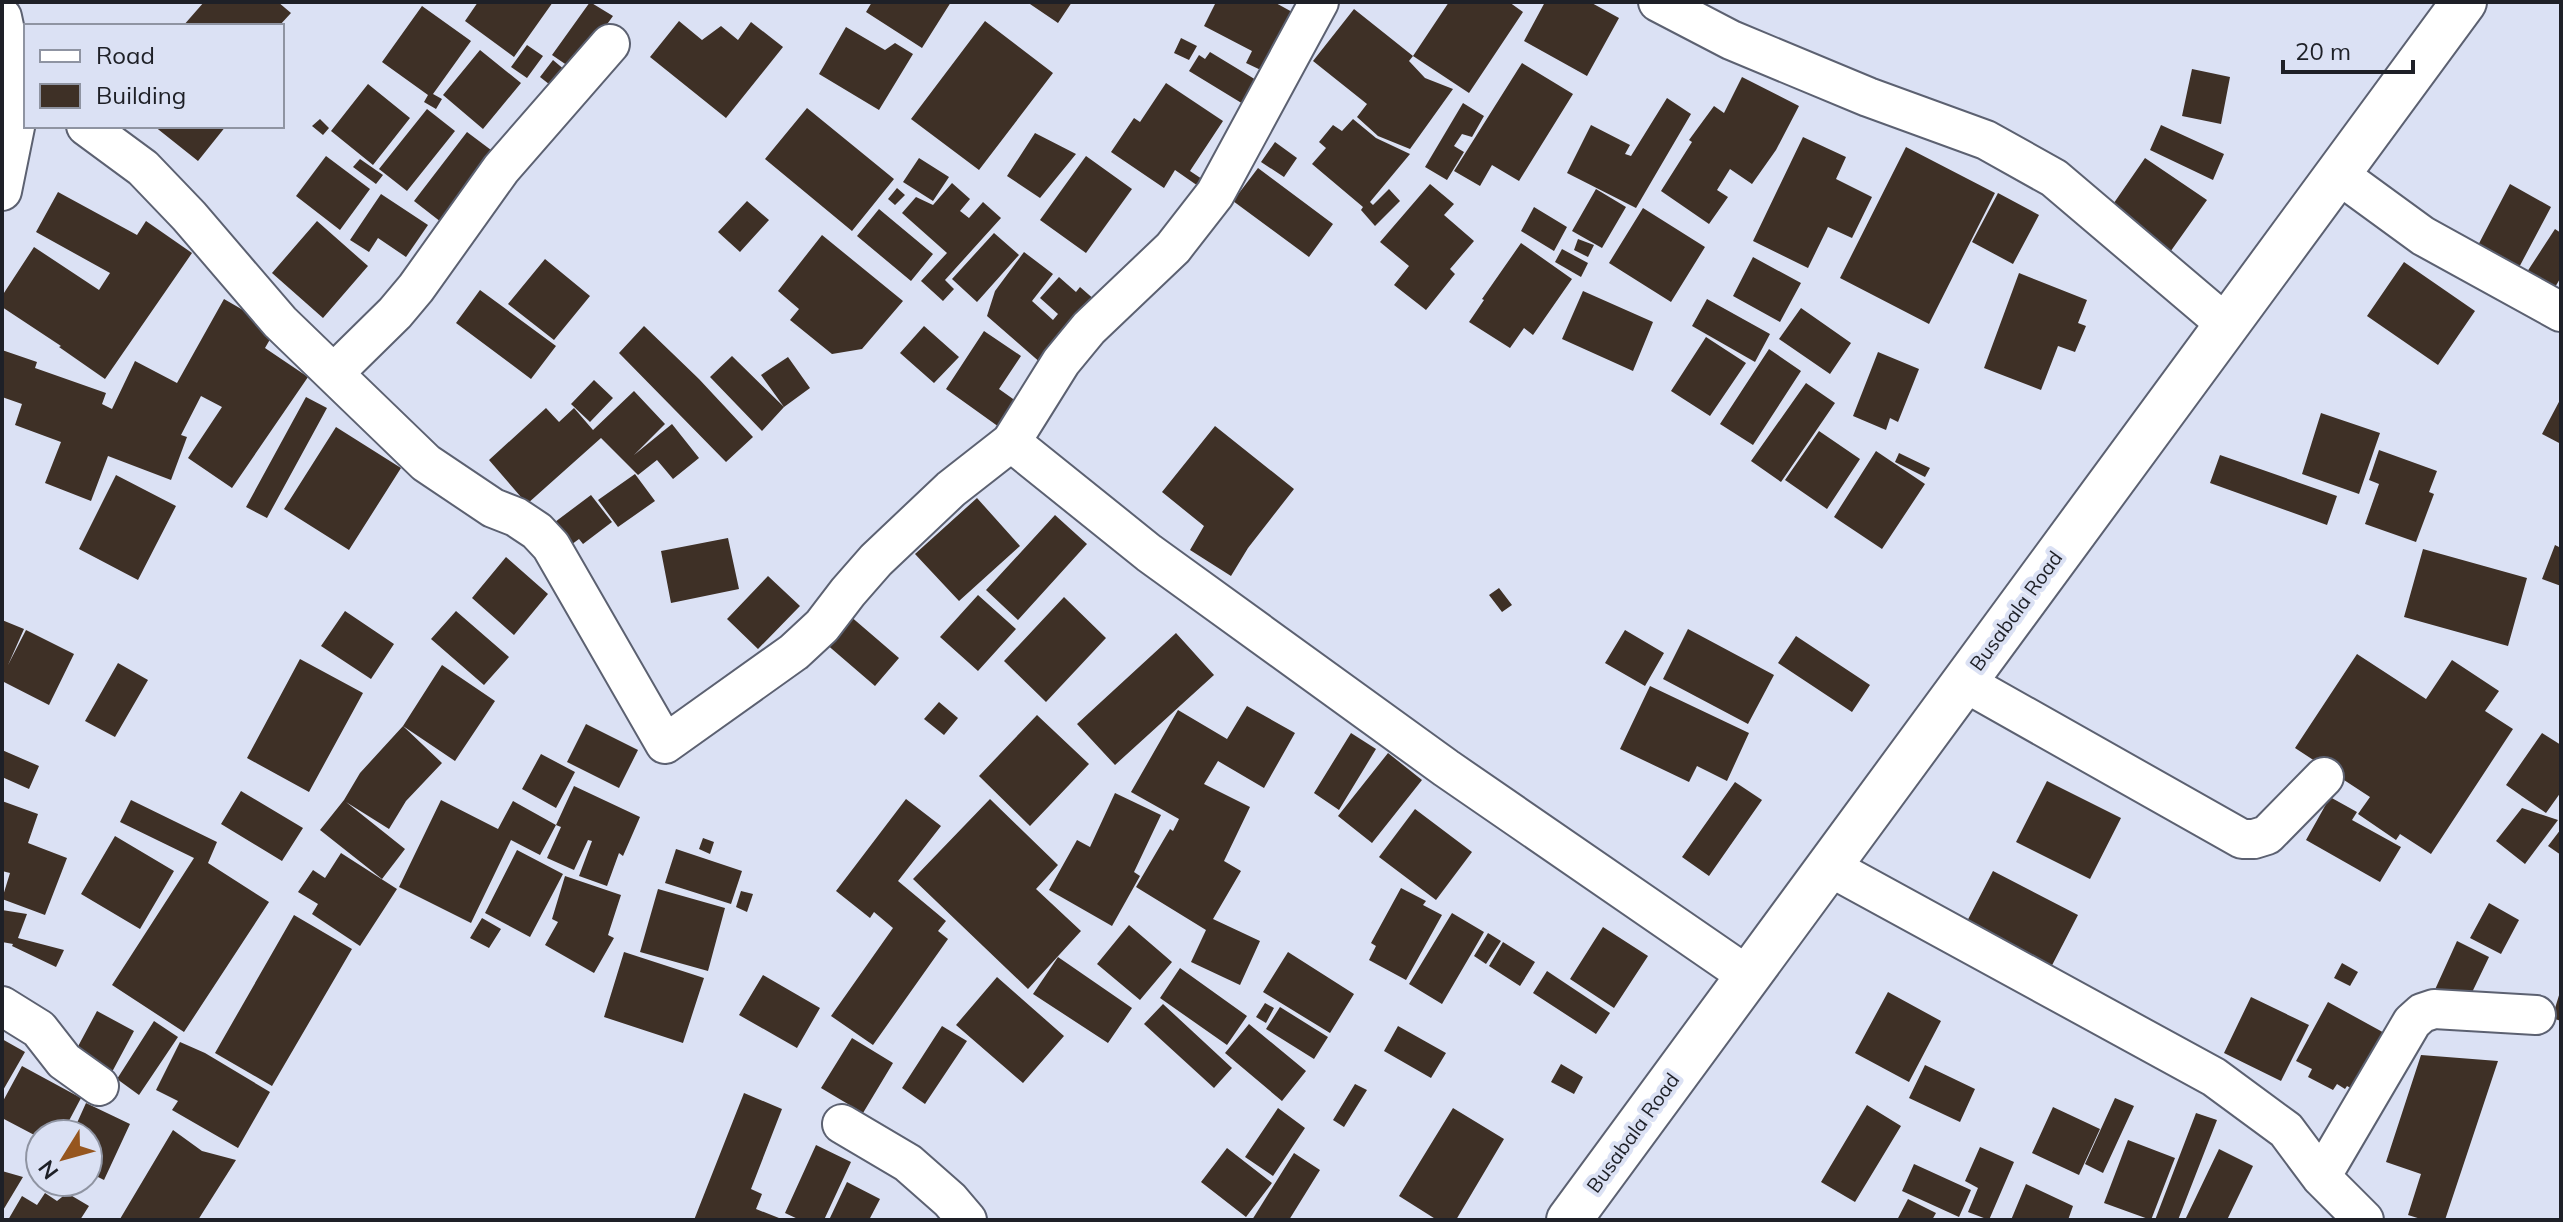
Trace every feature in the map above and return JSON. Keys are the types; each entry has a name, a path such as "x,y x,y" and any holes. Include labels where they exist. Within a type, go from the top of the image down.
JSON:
{"street":[{"path":"89,128 143,168 189,216 280,322 426,463 493,508 516,517 537,531 551,546 665,744 794,652 822,626 876,560 951,489 1011,442 1061,362 1089,328 1173,248 1215,194 1319,2"},
{"path":"1658,2 1731,40 1868,97 1986,140 2054,178 2227,325"},
{"name":"Busabala Road","path":"1569,1220 2464,2"},
{"path":"2,17 20,90 2,191"},
{"path":"334,373 409,297 501,169 610,44"},
{"path":"2338,174 2423,236 2561,312"},
{"path":"1011,442 1149,553 1446,768 1748,976"},
{"path":"1964,682 2242,839 2267,835 2324,777"},
{"path":"1828,866 2214,1077 2286,1130 2321,1177 2364,1220"},
{"path":"2,1006 39,1029 64,1061 99,1086"},
{"path":"2321,1177 2412,1022 2422,1013 2434,1009 2536,1015"},
{"path":"842,1124 908,1163 950,1200 967,1220"}],"building":[{"path":"204,2 278,2 291,13 281,24 185,24"},
{"path":"478,2 553,2 514,57 465,21"},
{"path":"590,2 613,16 574,70 552,55"},
{"path":"872,2 951,2 922,48 866,12"},
{"path":"1027,2 1072,2 1058,23"},
{"path":"1216,2 1274,2 1294,13 1265,72 1246,63 1252,51 1204,26"},
{"path":"1449,2 1509,2 1523,12 1469,93 1413,56"},
{"path":"1545,2 1590,2 1619,18 1587,76 1524,41"},
{"path":"422,6 471,41 433,94 442,99 436,109 424,102 428,95 382,62"},
{"path":"1354,9 1413,56 1409,61 1425,78 1453,89 1410,149 1378,136 1357,117 1367,104 1313,61"},
{"path":"679,21 702,40 721,26 738,40 751,22 783,47 726,118 650,57"},
{"path":"985,21 1053,73 979,170 911,119"},
{"path":"846,27 885,50 895,43 913,54 879,110 819,74"},
{"path":"1181,38 1197,46 1189,60 1174,53"},
{"path":"527,45 543,56 527,78 511,67"},
{"path":"480,50 521,83 483,129 443,95"},
{"path":"1210,52 1266,86 1253,110 1189,71 1199,55 1205,59"},
{"path":"553,60 572,76 559,92 540,77"},
{"path":"1522,63 1573,94 1519,181 1492,165 1480,186 1454,171"},
{"path":"2192,69 2230,77 2221,124 2182,116"},
{"path":"1742,77 1799,106 1776,150 1752,184 1730,169 1717,190 1728,197 1709,224 1661,191 1692,142 1689,140 1714,106 1724,113"},
{"path":"1166,83 1223,121 1190,171 1205,181 1201,188 1175,170 1164,188 1111,152 1134,118 1140,122"},
{"path":"368,84 410,118 373,165 331,131"},
{"path":"1667,98 1691,114 1636,208 1567,173 1591,125 1630,145 1625,154 1631,156"},
{"path":"1463,103 1484,116 1472,137 1462,134 1454,146 1464,152 1447,180 1425,167"},
{"path":"807,108 894,179 852,231 765,159"},
{"path":"427,109 455,131 407,191 379,169"},
{"path":"320,119 329,128 323,135 312,126"},
{"path":"1353,119 1376,138 1410,154 1370,202 1373,205 1389,189 1400,201 1375,226 1361,210 1363,207 1312,164 1326,148 1319,142 1333,125 1342,131"},
{"path":"2161,125 2224,154 2213,180 2150,150"},
{"path":"157,128 224,128 198,161"},
{"path":"467,132 503,159 450,229 414,201"},
{"path":"1035,133 1076,154 1040,198 1007,176"},
{"path":"1803,137 1846,157 1836,179 1872,197 1852,238 1828,227 1808,268 1753,241"},
{"path":"1275,142 1297,158 1284,177 1261,162"},
{"path":"1906,147 1995,193 1929,324 1840,278"},
{"path":"326,156 370,189 340,230 296,196"},
{"path":"1086,156 1132,189 1086,253 1040,220"},
{"path":"919,158 949,177 933,201 903,182"},
{"path":"2145,158 2207,200 2168,255 2107,213"},
{"path":"360,159 383,175 376,184 353,167"},
{"path":"1258,168 1333,224 1309,257 1233,201"},
{"path":"952,183 970,199 960,211 969,218 983,202 1001,218 945,280 954,289 943,301 921,281 947,253 902,213 916,197 933,205"},
{"path":"1430,184 1454,204 1444,215 1474,241 1450,269 1455,274 1426,310 1394,285 1409,266 1380,242"},
{"path":"2510,184 2551,207 2515,275 2474,253"},
{"path":"897,188 905,195 895,205 888,199"},
{"path":"1596,189 1626,207 1602,248 1572,231"},
{"path":"58,192 137,235 146,221 192,253 105,379 2,307 2,296 34,247 99,290 110,273 36,232"},
{"path":"1998,193 2039,215 2013,264 1972,242"},
{"path":"381,194 428,225 406,257 378,238 369,252 350,240"},
{"path":"747,201 769,220 740,252 718,232"},
{"path":"1534,207 1567,227 1554,251 1521,231"},
{"path":"1643,208 1705,247 1671,302 1609,263"},
{"path":"879,209 933,254 911,281 857,236"},
{"path":"317,221 368,266 323,318 272,273"},
{"path":"2555,229 2561,233 2561,277 2554,289 2527,272"},
{"path":"994,233 1019,255 977,302 952,279"},
{"path":"822,235 903,301 862,349 832,354 790,320 799,309 778,291"},
{"path":"1578,239 1594,245 1588,257 1574,250"},
{"path":"1521,243 1572,279 1533,335 1524,328 1510,348 1469,322"},
{"path":"1562,249 1588,263 1581,277 1555,262"},
{"path":"1024,252 1053,274 1032,301 1053,320 1058,314 1040,298 1059,277 1076,292 1080,287 1104,308 1050,371 987,316 995,291"},
{"path":"1753,257 1801,283 1780,322 1733,296"},
{"path":"545,259 590,296 554,340 508,304"},
{"path":"2404,262 2475,311 2438,365 2367,316"},
{"path":"2019,273 2087,300 2078,323 2086,326 2075,352 2058,346 2041,390 1984,368"},
{"path":"480,290 556,346 531,379 456,323"},
{"path":"1583,291 1653,322 1633,371 1562,339"},
{"path":"224,299 276,329 265,348 308,377 232,488 188,458 222,407 201,396 181,435 187,437 171,480 108,456 91,501 45,483 61,442 15,425 22,404 2,397 2,350 37,362 35,368 106,393 102,404 112,409 135,361 177,383"},
{"path":"1707,299 1770,334 1755,362 1692,326"},
{"path":"1801,308 1851,343 1830,374 1779,339"},
{"path":"644,326 753,437 726,462 619,353"},
{"path":"924,326 959,357 934,383 900,353"},
{"path":"984,331 1021,356 999,389 1023,406 1006,432 946,389"},
{"path":"1706,337 1746,363 1710,416 1671,391"},
{"path":"1769,349 1801,371 1753,445 1720,424"},
{"path":"1878,352 1919,369 1898,422 1890,418 1886,430 1853,416"},
{"path":"732,356 784,407 762,431 710,377"},
{"path":"788,357 810,388 784,407 761,375"},
{"path":"594,380 613,398 590,422 571,404"},
{"path":"1806,383 1835,403 1781,482 1751,461"},
{"path":"634,391 665,424 634,455 672,424 699,458 673,479 657,460 638,475 601,438 527,504 489,460 546,408 559,422 574,408 593,430"},
{"path":"306,397 327,408 267,518 246,507"},
{"path":"2561,398 2561,444 2542,434"},
{"path":"2321,413 2380,433 2359,494 2302,474"},
{"path":"1215,426 1294,489 1248,548 1231,576 1190,550 1204,526 1162,492"},
{"path":"336,427 401,468 349,550 284,509"},
{"path":"1819,431 1860,459 1827,509 1785,480"},
{"path":"2379,450 2437,471 2429,492 2434,494 2416,542 2365,524 2379,484 2369,480"},
{"path":"1876,451 1925,484 1882,549 1834,517"},
{"path":"1899,453 1930,468 1925,477 1895,462"},
{"path":"2220,455 2337,496 2327,525 2210,483"},
{"path":"635,474 655,501 618,527 598,500"},
{"path":"116,475 176,506 138,580 79,549"},
{"path":"591,495 612,522 583,544 579,539 564,550 547,528"},
{"path":"977,498 1020,546 959,601 915,554"},
{"path":"1055,515 1087,544 1018,620 986,590"},
{"path":"728,538 739,589 671,603 661,551"},
{"path":"2555,545 2561,548 2561,586 2542,579"},
{"path":"2423,549 2527,578 2508,646 2404,617"},
{"path":"506,557 548,594 514,635 472,598"},
{"path":"768,576 800,606 758,649 727,619"},
{"path":"1499,588 1512,605 1502,612 1489,595"},
{"path":"978,595 1016,629 978,671 940,637"},
{"path":"1064,597 1106,638 1046,702 1004,661"},
{"path":"345,611 394,644 371,679 321,646"},
{"path":"456,611 509,657 484,685 431,639"},
{"path":"849,615 899,658 875,686 825,643"},
{"path":"2,620 24,629 8,665 26,630 74,654 49,705 2,681"},
{"path":"1688,629 1774,675 1748,724 1663,679"},
{"path":"1625,630 1664,653 1645,686 1605,663"},
{"path":"1176,633 1214,675 1115,765 1077,724"},
{"path":"1796,636 1870,685 1852,712 1778,663"},
{"path":"2357,654 2426,699 2452,660 2499,691 2485,711 2513,729 2431,854 2400,834 2396,840 2358,814 2370,797 2295,748"},
{"path":"300,659 363,693 309,792 247,758"},
{"path":"118,663 148,680 115,737 85,721"},
{"path":"442,665 495,701 455,761 403,726"},
{"path":"1650,686 1749,733 1727,781 1697,766 1689,782 1620,749"},
{"path":"939,702 958,718 944,735 924,719"},
{"path":"1247,706 1295,733 1264,788 1218,761 1204,784 1250,807 1224,861 1241,871 1213,919 1260,941 1240,985 1191,962 1206,930 1136,887 1179,819 1131,792 1178,710 1227,739"},
{"path":"1037,715 1089,764 1030,826 979,776"},
{"path":"586,724 638,750 619,788 567,762"},
{"path":"403,726 442,763 406,801 389,829 346,802 405,849 382,879 320,830 344,800 360,773"},
{"path":"1351,733 1376,749 1339,810 1314,793"},
{"path":"2542,733 2561,745 2561,792 2546,813 2506,785"},
{"path":"2,750 39,766 29,789 2,777"},
{"path":"1388,753 1422,780 1372,843 1338,816"},
{"path":"541,754 575,772 556,808 522,789"},
{"path":"2047,781 2121,818 2090,879 2016,842"},
{"path":"1735,782 1762,800 1709,876 1682,857"},
{"path":"574,786 640,817 623,856 619,853 607,886 579,876 592,841 588,840 574,870 547,858 561,827 556,825"},
{"path":"241,791 303,828 282,861 221,824"},
{"path":"1115,793 1161,815 1134,872 1140,876 1112,926 1049,890 1077,840 1090,847"},
{"path":"2330,797 2357,812 2352,820 2401,847 2380,882 2306,840"},
{"path":"906,799 941,826 898,881 946,921 938,931 948,939 873,1045 831,1016 893,928 874,912 870,918 836,891"},
{"path":"990,799 1058,865 1036,889 1081,931 1028,989 913,879"},
{"path":"131,800 217,842 208,863 269,902 184,1032 112,985 194,858 120,822"},
{"path":"441,800 498,829 513,801 556,825 540,855 511,840 471,923 399,887"},
{"path":"2,801 38,814 28,843 67,858 45,915 2,899 10,873 2,871"},
{"path":"2522,808 2558,820 2525,864 2496,841"},
{"path":"1415,809 1472,852 1436,900 1379,857"},
{"path":"2561,829 2561,855 2548,846"},
{"path":"115,836 174,871 140,929 81,894"},
{"path":"703,838 714,842 710,854 699,849"},
{"path":"676,849 742,871 731,904 665,883"},
{"path":"517,850 563,874 530,937 485,913"},
{"path":"341,853 397,889 360,946 312,914 318,904 298,892 313,870 325,878"},
{"path":"1993,871 2078,915 2047,975 1962,931"},
{"path":"565,876 621,895 608,935 614,938 594,973 545,945 558,922 552,919"},
{"path":"1401,888 1426,901 1423,905 1442,915 1406,980 1369,960 1376,946 1371,943"},
{"path":"658,889 725,908 708,971 640,952"},
{"path":"741,891 753,894 747,912 736,907"},
{"path":"2489,903 2519,920 2501,954 2470,938"},
{"path":"2,910 27,914 18,938 64,950 56,967 13,944 2,942"},
{"path":"1452,913 1484,932 1442,1004 1409,984"},
{"path":"294,915 352,949 272,1086 215,1053"},
{"path":"482,918 501,929 489,948 470,938"},
{"path":"1129,925 1172,962 1140,1000 1097,964"},
{"path":"1603,927 1648,956 1614,1008 1570,979"},
{"path":"1488,933 1501,941 1486,964 1474,956"},
{"path":"2457,941 2489,957 2464,1009 2433,994"},
{"path":"1503,942 1535,962 1520,986 1489,966"},
{"path":"624,952 704,978 683,1043 604,1017"},
{"path":"1288,952 1354,994 1330,1033 1263,992"},
{"path":"1058,957 1132,1008 1108,1043 1033,994"},
{"path":"2342,963 2358,972 2350,986 2334,978"},
{"path":"1180,968 1247,1016 1227,1045 1160,998"},
{"path":"1547,971 1610,1013 1596,1034 1533,993"},
{"path":"763,975 820,1008 797,1048 739,1015"},
{"path":"997,977 1064,1036 1023,1083 956,1025"},
{"path":"1888,992 1941,1021 1909,1082 1855,1053"},
{"path":"2561,992 2561,1021 2552,1018"},
{"path":"2251,997 2309,1025 2281,1081 2224,1053"},
{"path":"2328,1002 2388,1035 2356,1091 2337,1084 2333,1090 2308,1077 2312,1069 2296,1061"},
{"path":"1265,1003 1274,1008 1266,1023 1256,1017"},
{"path":"1163,1004 1232,1068 1214,1088 1144,1024"},
{"path":"1280,1007 1328,1037 1314,1059 1266,1029"},
{"path":"97,1011 134,1031 112,1072 75,1052"},
{"path":"154,1021 178,1037 139,1095 117,1079"},
{"path":"1249,1024 1306,1071 1282,1101 1225,1053"},
{"path":"942,1026 967,1041 925,1104 902,1088"},
{"path":"1398,1026 1446,1053 1431,1078 1384,1051"},
{"path":"852,1038 893,1063 863,1113 821,1088"},
{"path":"2,1039 25,1052 2,1092"},
{"path":"180,1042 205,1053 270,1092 238,1148 172,1110 178,1101 156,1090"},
{"path":"2421,1055 2498,1061 2445,1220 2424,1220 2408,1215 2421,1174 2386,1162"},
{"path":"1561,1064 1583,1077 1574,1094 1551,1082"},
{"path":"1925,1065 1975,1089 1960,1122 1909,1098"},
{"path":"22,1066 81,1098 70,1118 24,1118 24,1130 2,1118 2,1103"},
{"path":"1355,1084 1367,1090 1344,1127 1333,1120"},
{"path":"744,1093 782,1109 751,1189 762,1194 756,1209 784,1220 694,1220"},
{"path":"2115,1098 2134,1106 2103,1173 2085,1164"},
{"path":"86,1103 130,1124 104,1180 104,1118 79,1118"},
{"path":"1867,1105 1901,1126 1855,1202 1821,1182"},
{"path":"2053,1107 2100,1129 2079,1175 2032,1153"},
{"path":"1278,1108 1305,1128 1273,1176 1245,1157"},
{"path":"1453,1108 1504,1139 1456,1220 1437,1220 1399,1196"},
{"path":"2196,1113 2217,1120 2178,1220 2155,1220"},
{"path":"173,1130 202,1151 236,1160 198,1220 121,1220 120,1219"},
{"path":"2128,1140 2175,1158 2151,1220 2104,1203"},
{"path":"816,1145 851,1162 824,1220 800,1220 785,1213"},
{"path":"1980,1147 2014,1162 1989,1220 1968,1212 1978,1188 1965,1181"},
{"path":"1227,1148 1272,1183 1246,1217 1201,1182"},
{"path":"2219,1149 2253,1166 2227,1220 2185,1220"},
{"path":"1294,1153 1320,1170 1289,1220 1252,1220"},
{"path":"1914,1164 1971,1190 1959,1217 1902,1191"},
{"path":"2,1171 23,1177 2,1212"},
{"path":"847,1182 880,1199 869,1220 829,1220"},
{"path":"2026,1184 2073,1206 2068,1220 2011,1220"},
{"path":"22,1196 37,1205 42,1198 57,1201 75,1198 89,1206 80,1220 8,1220"},
{"path":"1908,1199 1936,1213 1932,1220 1897,1220"}]}
